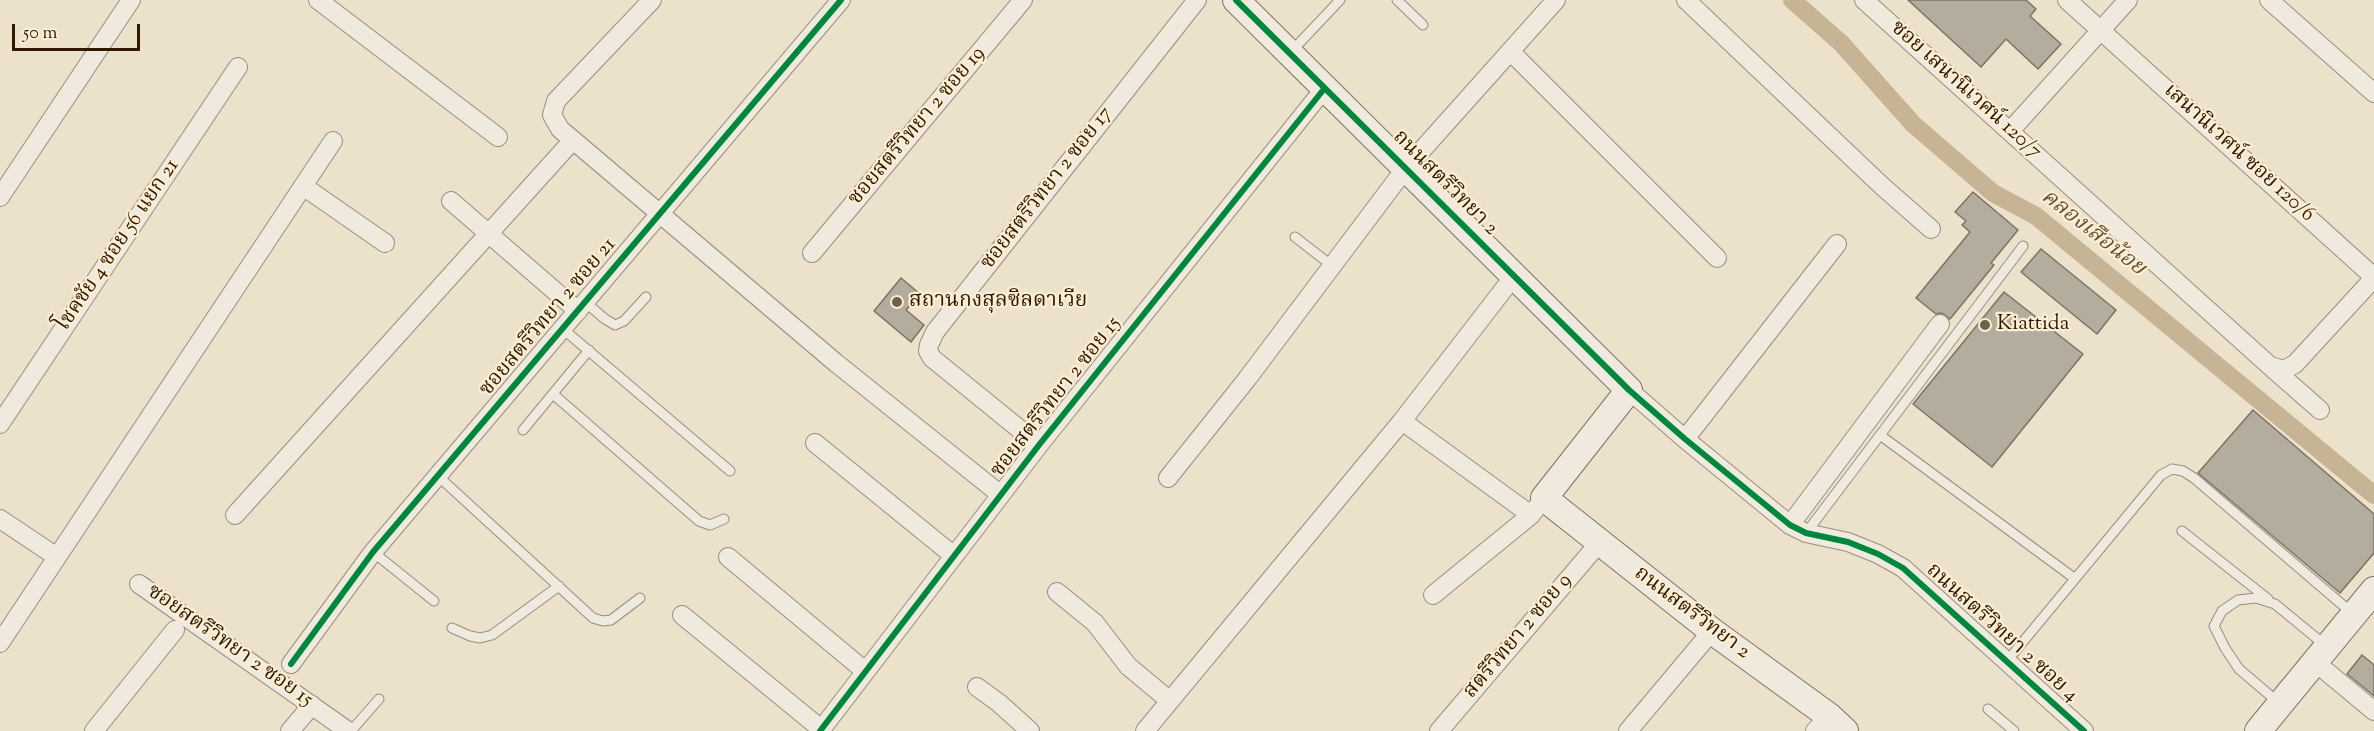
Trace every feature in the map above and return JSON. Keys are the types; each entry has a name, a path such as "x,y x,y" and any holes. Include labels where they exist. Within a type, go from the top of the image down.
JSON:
{"street":[{"path":"0,197 131,0"},
{"path":"318,0 498,137"},
{"path":"652,0 553,107 554,121 560,129 658,214 836,363 1001,495"},
{"name":"ซอยสตรีวิทยา 2 ซอย 21","path":"291,664 373,552 841,0"},
{"name":"ซอยสตรีวิทยา 2 ซอย 19","path":"813,253 1023,0"},
{"name":"ซอยสตรีวิทยา 2 ซอย 17","path":"1040,445 932,358 928,345 935,332 1197,0"},
{"path":"1168,478 1247,379 1405,169 1556,0"},
{"path":"1686,0 1882,186 1931,229"},
{"name":"ซอย เสนานิเวศน์ 120/7","path":"1864,0 2277,368 2320,410"},
{"name":"เสนานิเวศน์ ซอย 120/6","path":"2067,0 2374,277"},
{"path":"2010,131 2128,0"},
{"path":"2269,0 2374,93"},
{"name":"ถนนสตรีวิทยา 2","path":"1242,2 1324,89 1629,390"},
{"path":"1510,51 1717,258"},
{"name":"โชคชัย 4 ซอย 56 แยก 21","path":"0,424 238,67"},
{"name":"ซอยสตรีวิทยา 2 ซอย 15","path":"820,730 1040,445 1324,89"},
{"path":"235,515 573,140"},
{"path":"0,643 333,141"},
{"path":"303,186 386,243"},
{"path":"451,201 581,306"},
{"path":"1685,439 1837,244"},
{"path":"1145,731 1402,421 1514,276"},
{"path":"2277,368 2295,364 2374,277"},
{"path":"1798,529 1940,324"},
{"path":"1433,596 1538,506 1629,390"},
{"name":"ถนนสตรีวิทยา 2 ซอย 4","path":"1629,390 1685,439 1798,529 1848,542 1878,554 1903,568 2084,731"},
{"path":"1402,421 1538,506"},
{"path":"815,443 954,556"},
{"name":"ถนนสตรีวิทยา 2","path":"1538,506 1599,543 1830,726"},
{"path":"0,519 57,557"},
{"name":"สตรีวิทยา 2 ซอย 9","path":"1439,731 1599,543"},
{"path":"728,557 866,671"},
{"name":"ซอยสตรีวิทยา 2 ซอย 15","path":"139,584 350,731"},
{"path":"2258,731 2374,590"},
{"path":"1057,592 1095,623 1128,666 1170,701"},
{"path":"682,615 820,730"},
{"path":"93,731 175,630"},
{"path":"1628,731 1712,631"},
{"path":"2321,655 2374,711"},
{"path":"976,687 999,703 1030,731"},
{"path":"290,731 312,705"}],"lane":[{"path":"1289,53 1340,0"},
{"path":"1397,0 1423,25"},
{"path":"1295,237 1331,265"},
{"path":"1798,529 1880,435 2023,246"},
{"path":"581,306 615,325 624,321 646,297"},
{"path":"563,329 730,471"},
{"path":"523,430 589,350"},
{"path":"553,394 699,521 710,525 724,519"},
{"path":"1880,435 2074,578"},
{"path":"2007,662 2161,475 2172,469 2183,471 2194,478 2354,614"},
{"path":"438,476 593,618 603,621 611,620 640,598"},
{"path":"2182,531 2275,604 2321,655"},
{"path":"373,552 434,601"},
{"path":"452,628 480,638 492,635 559,586"},
{"path":"2275,604 2256,598 2238,600 2222,611 2214,626 2225,648 2240,669 2281,704"},
{"path":"350,731 379,699"},
{"path":"1988,709 2014,731"}],"building":[{"path":"1908,0 2026,0 2036,9 2030,16 2061,44 2038,69 2006,39 1981,67"},
{"path":"1973,192 2018,230 1991,263 1994,265 1950,319 1942,313 1936,314 1916,298 1970,232 1962,225 1966,221 1955,212"},
{"path":"2041,249 2116,310 2097,334 2021,272"},
{"name":"สถานกงสุลซิลดาเวีย","path":"901,278 920,294 906,310 924,325 911,342 874,311"},
{"path":"2004,292 2083,354 1992,467 1913,404"},
{"path":"2253,410 2374,514 2374,553 2340,593 2198,473"},
{"path":"2362,655 2374,665 2374,696 2347,674"}],"waterway":[{"name":"คลองเสือน้อย","path":"1792,0 1841,43 1913,124 1993,193 2036,216 2374,495"}],"cycle path":[{"path":"291,664 373,552 841,0"},
{"path":"1236,0 1629,390 1685,439 1790,525 1806,533 1848,542 1878,554 1903,568 2084,731"},
{"path":"820,731 1039,445 1324,89"}],"place":[{"name":"สถานกงสุลซิลดาเวีย","path":"897,302"},
{"name":"Kiattida","path":"1985,325"}]}
